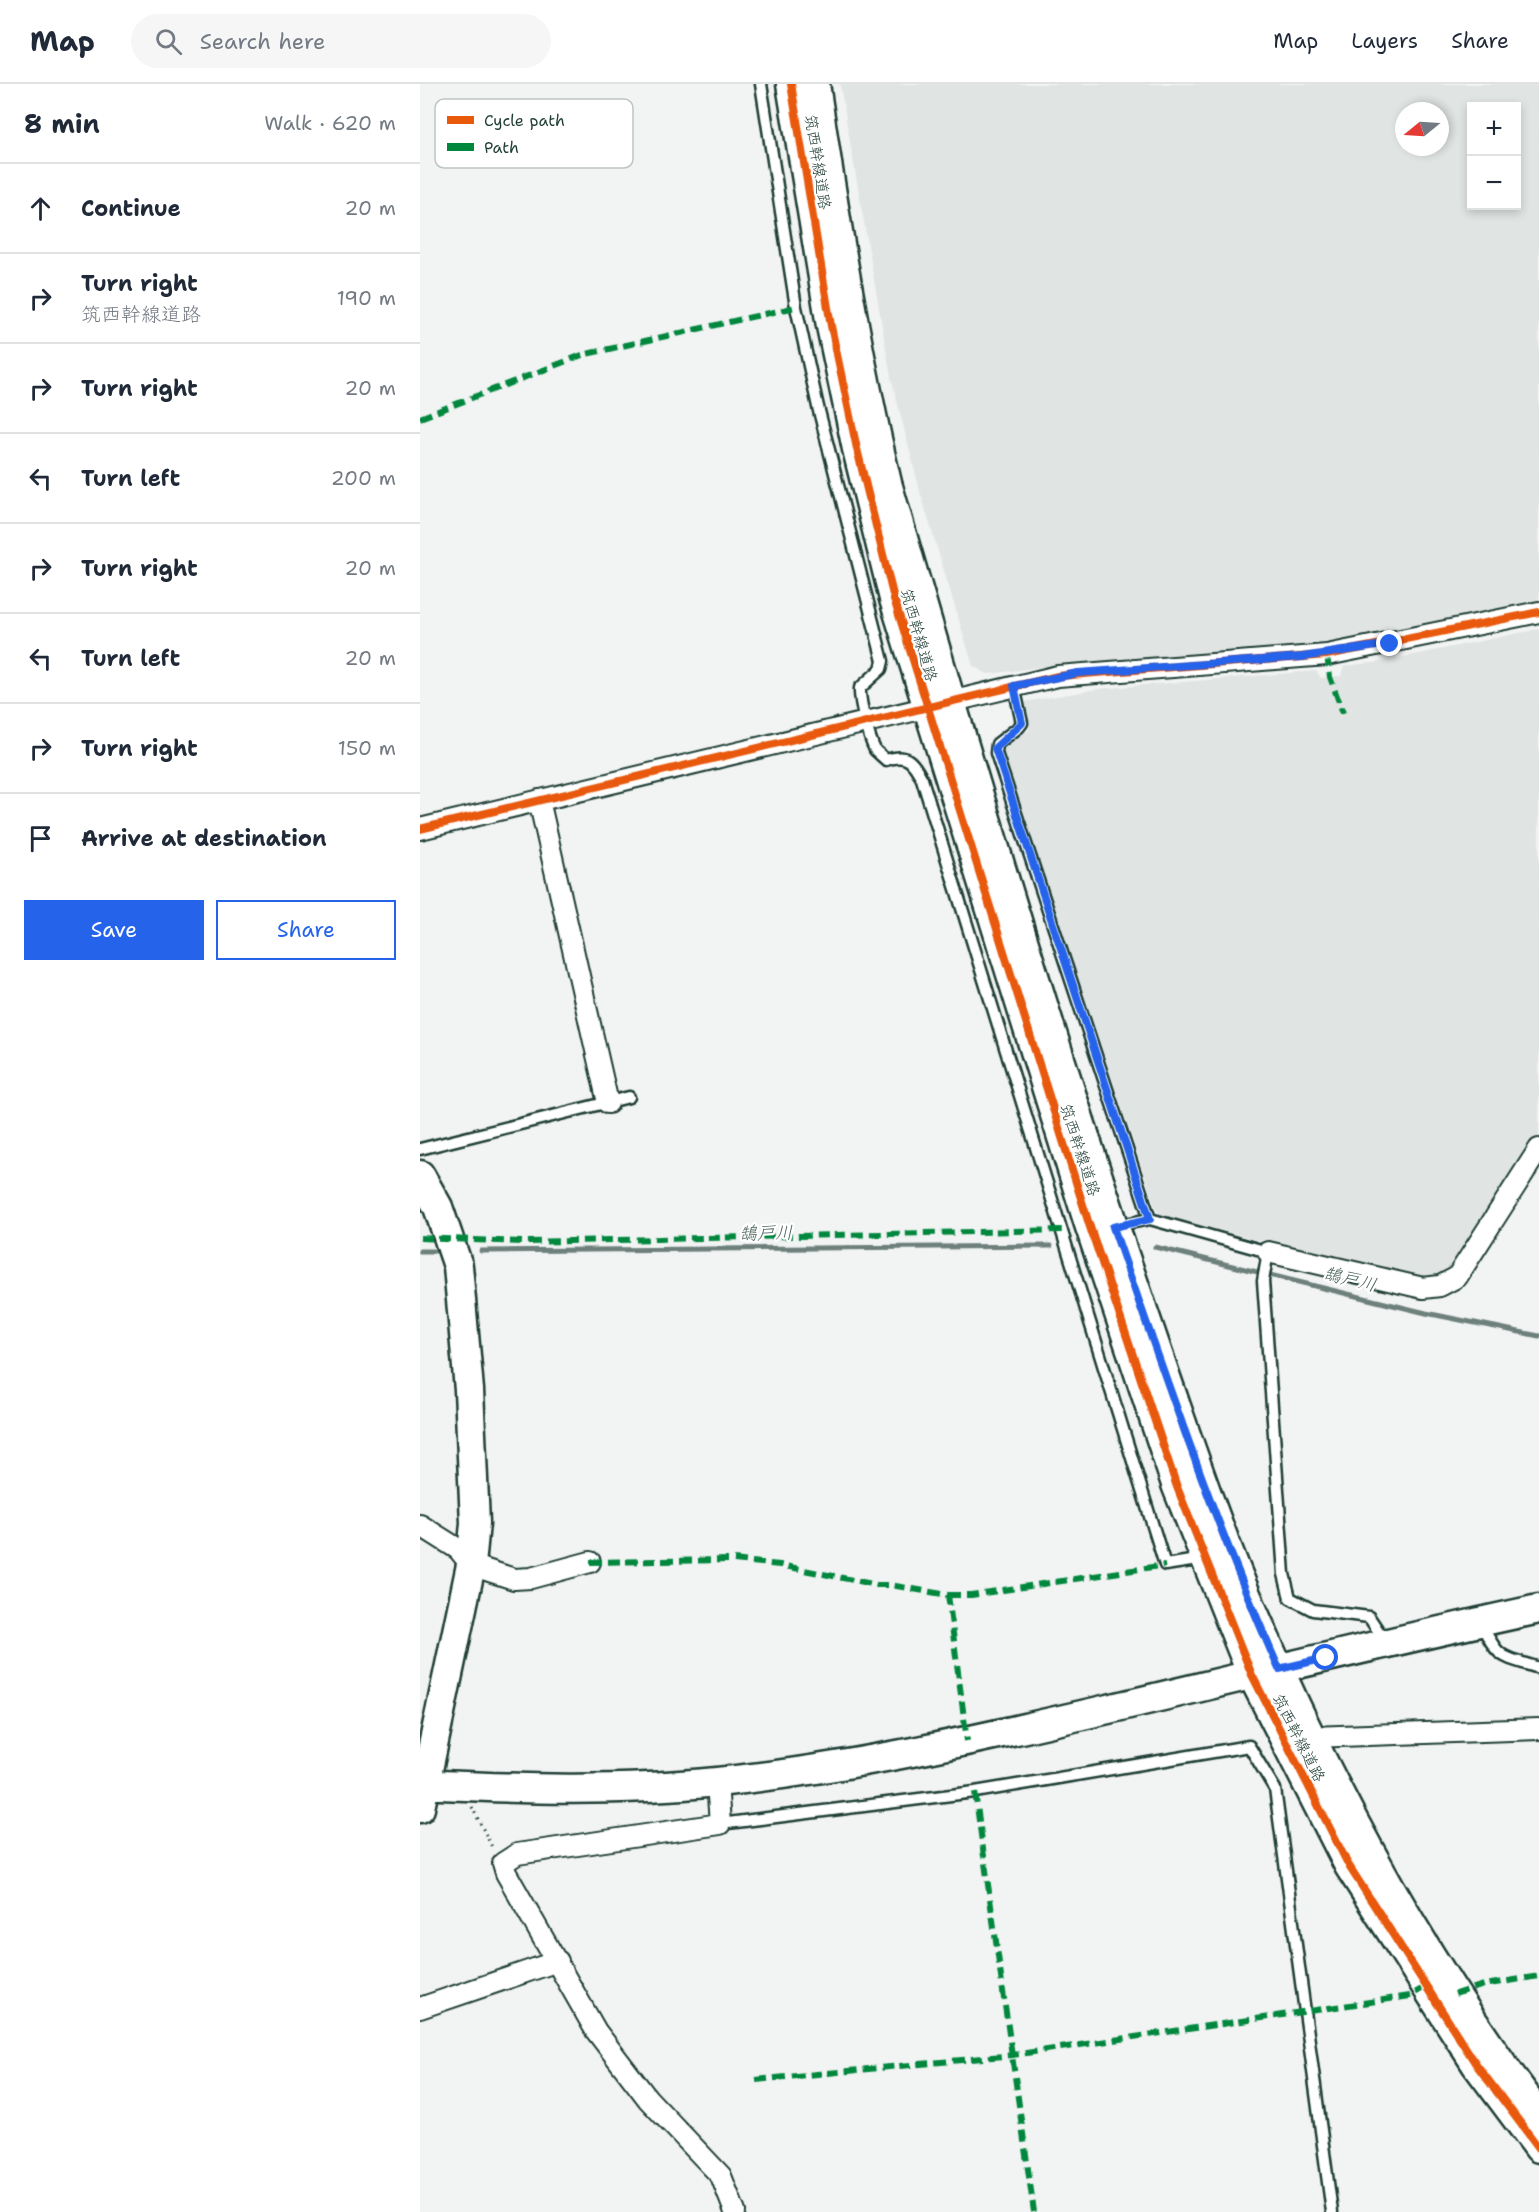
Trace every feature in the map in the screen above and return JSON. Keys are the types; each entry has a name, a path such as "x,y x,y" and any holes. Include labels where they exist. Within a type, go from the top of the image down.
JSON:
{"street":[{"name":"筑西幹線道路","path":"791,84 831,326 857,449 894,599 938,704"},
{"name":"筑西幹線道路","path":"815,84 840,253 864,385 938,704 1084,1227 1204,1559 1266,1672 1349,1866 1476,2064 1539,2148"},
{"path":"420,829 938,704 1078,673 1327,655 1539,612"},
{"path":"539,800 608,1103"},
{"path":"1268,1252 1398,1284 1423,1288 1440,1286 1457,1277 1539,1149"},
{"path":"420,1175 438,1207 458,1266 474,1467 475,1523 471,1564 422,1792 640,1788 717,1782 877,1760 1013,1731 1539,1609"},
{"name":"筑西幹線道路","path":"1084,1227 1212,1507 1253,1612 1266,1672 1311,1737 1381,1869 1433,1958 1472,2020 1539,2114"},
{"path":"420,1525 458,1549 471,1564 514,1579 531,1578 590,1562"},
{"path":"1311,1737 1539,1729"},
{"path":"717,1782 720,1824 517,1854 503,1863 506,1873 602,2040 648,2099 721,2176 735,2212"},
{"path":"420,2008 558,1961"}],"lane":[{"path":"761,84 796,307 818,407 883,661 881,669 860,688 867,722 876,751 886,760 900,756 907,758 914,763 922,779 1084,1227 1165,1565 1204,1559"},
{"path":"1014,686 1022,723 1019,728 997,744 996,753 1150,1219"},
{"path":"420,1149 628,1097"},
{"path":"1084,1227 1150,1219 1268,1252 1263,1281 1284,1574 1290,1598 1314,1610 1369,1617 1386,1644"},
{"path":"1479,1622 1496,1652 1501,1656 1539,1668"},
{"path":"720,1824 975,1792 1249,1746 1275,1789 1332,2212"}],"path":[{"path":"472,1806 480,1828 503,1863"}],"shaded area":[{"path":"840,84 1539,84 1539,604 1299,651 1082,662 988,674 973,666 921,495 891,377"},
{"path":"1539,629 1539,1138 1456,1271 1424,1283 1160,1215 1156,1209 1001,748 1029,730 1024,702 1098,689 1316,671 1321,678 1341,676 1344,666 1380,662"}],"waterway":[{"name":"鵠戸川","path":"481,1251 1051,1246"},
{"name":"鵠戸川","path":"1155,1247 1426,1313 1539,1336"},
{"name":"鵠戸川","path":"420,1251 436,1251"}],"marked path":[{"path":"420,418 582,355 796,307"},
{"path":"1327,655 1330,677 1343,713"},
{"path":"420,1238 525,1242 1063,1230"},
{"path":"590,1562 733,1560 780,1565 877,1585 890,1585 948,1595 967,1741"},
{"path":"948,1595 971,1595 1165,1565"},
{"path":"975,1792 1034,2212"},
{"path":"1455,1994 1484,1985 1539,1976"},
{"path":"756,2080 1013,2055 1410,1996 1425,1987"}],"cycle path":[{"path":"791,84 831,326 857,449 894,599 1089,1224 1177,1487 1252,1675 1349,1866 1476,2064 1539,2148"},
{"path":"420,829 1058,676 1327,655 1539,612"}],"route":[{"path":"1326,1658 1279,1669 1253,1612 1190,1446 1113,1227 1150,1219 995,748 1005,736 1019,728 1022,723 1014,686 1078,673 1093,674 1327,655 1390,644"}]}
